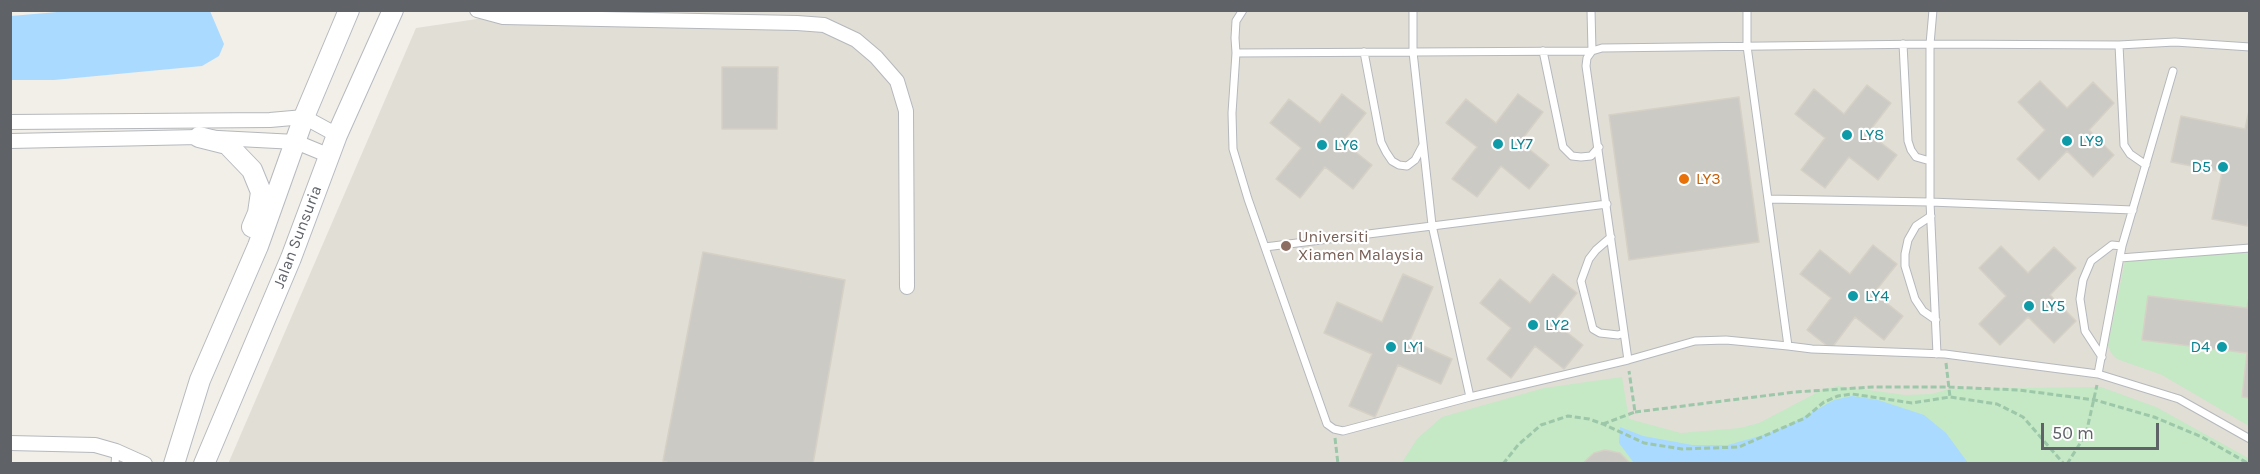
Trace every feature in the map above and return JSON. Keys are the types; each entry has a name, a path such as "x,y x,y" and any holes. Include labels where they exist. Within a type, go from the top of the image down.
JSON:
{"street":[{"name":"Jalan Sunsuria","path":"174,464 200,380 258,246 304,117 350,10"},
{"name":"Jalan Sunsuria","path":"204,464 291,258 338,135 393,10"},
{"path":"477,10 502,17 824,25 856,40 876,57 897,81 906,111 907,287"},
{"path":"10,122 270,120 304,117 338,135"},
{"path":"199,137 227,144 252,170 261,192 258,213 228,288 200,380"},
{"path":"10,141 199,137 296,142 330,156"},
{"path":"10,443 95,445 116,457 145,464"}],"lane":[{"path":"1243,10 1236,21 1232,113 1233,149 1327,424 1334,429 1343,431 1470,397 1628,360 1695,341 1726,340 1812,350 1941,354 2098,374 2179,399 2250,439"},
{"path":"1413,10 1413,52 1432,225 1470,397"},
{"path":"1591,10 1592,51 1587,58 1586,66 1628,360"},
{"path":"1747,10 1748,46 1788,346"},
{"path":"1933,10 1930,44 1930,201 1936,320 1941,354"},
{"path":"1236,53 1592,51 1602,48 1903,44 2119,45 2175,42 2250,47"},
{"path":"1903,44 1908,141 1916,157 1930,161"},
{"path":"2119,45 2124,145 2130,154 2146,165"},
{"path":"1543,51 1563,147 1572,156 1581,157 1591,156 1599,147"},
{"path":"1364,52 1381,142 1386,152 1392,161 1407,166 1415,160 1423,146"},
{"path":"2098,374 2122,246 2173,71"},
{"path":"1768,199 1930,201 2133,210"},
{"path":"1265,247 1606,204"},
{"path":"1931,216 1916,226 1908,240 1905,266 1915,299 1923,311 1936,320"},
{"path":"1611,237 1589,259 1581,281 1593,329 1600,333 1618,335 1624,333"},
{"path":"2102,357 2085,331 2081,311 2082,290 2091,261 2112,245 2122,246"},
{"path":"2120,258 2250,248"}],"path":[{"path":"1941,354 1950,397"},
{"path":"1628,360 1635,412"},
{"path":"1503,464 1541,425 1568,416 1589,419 1644,442 1683,449 1738,447 1804,418 1824,402 1838,396 1852,394 1912,404 1950,397 1997,404 2023,417 2065,464 2086,434 2095,400 2098,374"},
{"path":"1603,424 1635,412 1795,392 1873,387 2019,390 2095,400 2154,417 2202,437 2248,464"},
{"path":"1334,429 1338,464"}],"shaded area":[{"name":"Universiti Xiamen Malaysia","path":"538,10 2249,11 2249,463 228,464 416,28"}],"green space":[{"path":"2249,251 2247,308 2142,340 2247,353 2242,396 2249,398 2249,426 2162,375 2117,359 2111,353 2108,345 2125,261"},
{"path":"1622,377 1629,419 1681,433 1740,428 1759,423 1822,390 1838,386 1905,395 1932,394 1949,389 2101,387 2156,407 2250,459 2249,464 1401,464 1417,439 1442,417 1544,388"}],"water":[{"path":"69,11 210,11 224,44 219,56 202,66 54,80 11,80 11,16"},
{"path":"1852,396 1878,400 1924,415 1946,433 1968,463 1634,463 1619,443 1620,427 1643,436 1692,445 1728,445 1767,434 1791,424 1834,400"}],"building":[{"path":"722,67 778,67 777,129 722,129"},
{"name":"LY9","path":"2040,81 2067,108 2093,82 2114,103 2089,130 2114,155 2093,177 2067,151 2039,180 2017,159 2045,130 2018,102"},
{"name":"LY8","path":"1867,85 1891,103 1868,133 1897,155 1878,180 1849,157 1825,188 1801,170 1825,138 1795,114 1814,89 1844,114"},
{"name":"LY6","path":"1342,94 1366,113 1343,142 1372,165 1353,189 1325,167 1300,198 1276,179 1301,148 1270,123 1289,99 1320,123"},
{"name":"LY7","path":"1518,94 1543,112 1520,142 1549,165 1529,189 1501,166 1477,197 1452,179 1477,147 1446,123 1466,99 1496,123"},
{"name":"LY3","path":"1739,97 1759,242 1629,260 1609,115"},
{"name":"D5","path":"2250,106 2250,212 2247,226 2212,219 2222,172 2171,162 2181,116 2245,129"},
{"name":"LY4","path":"1873,245 1897,264 1874,293 1903,316 1884,340 1855,317 1831,349 1807,330 1831,298 1800,274 1820,250 1850,274"},
{"name":"LY5","path":"2001,246 2028,273 2054,247 2076,268 2050,295 2076,321 2054,343 2028,317 2000,345 1979,324 2006,296 1979,268"},
{"path":"703,252 845,280 813,464 672,464 663,461"},
{"name":"LY1","path":"1403,274 1433,287 1410,340 1452,359 1441,384 1398,365 1375,417 1349,406 1372,354 1324,333 1337,302 1382,322"},
{"name":"LY2","path":"1553,274 1577,293 1554,322 1583,345 1564,369 1535,346 1511,378 1487,359 1511,328 1480,303 1500,279 1530,303"},
{"name":"D4","path":"2250,291 2250,398 2242,397 2247,353 2142,340 2148,296 2247,308"},
{"path":"1605,450 1620,453 1631,464 1582,464 1594,453"}],"place":[{"name":"LY8","path":"1847,135"},
{"name":"LY9","path":"2067,141"},
{"name":"LY7","path":"1498,144"},
{"name":"LY6","path":"1322,145"},
{"name":"D5","path":"2223,167"},
{"name":"LY3","path":"1684,179"},
{"name":"Universiti Xiamen Malaysia","path":"1286,246"},
{"name":"LY4","path":"1853,296"},
{"name":"LY5","path":"2029,306"},
{"name":"LY2","path":"1533,325"},
{"name":"LY1","path":"1391,347"},
{"name":"D4","path":"2222,347"}]}
